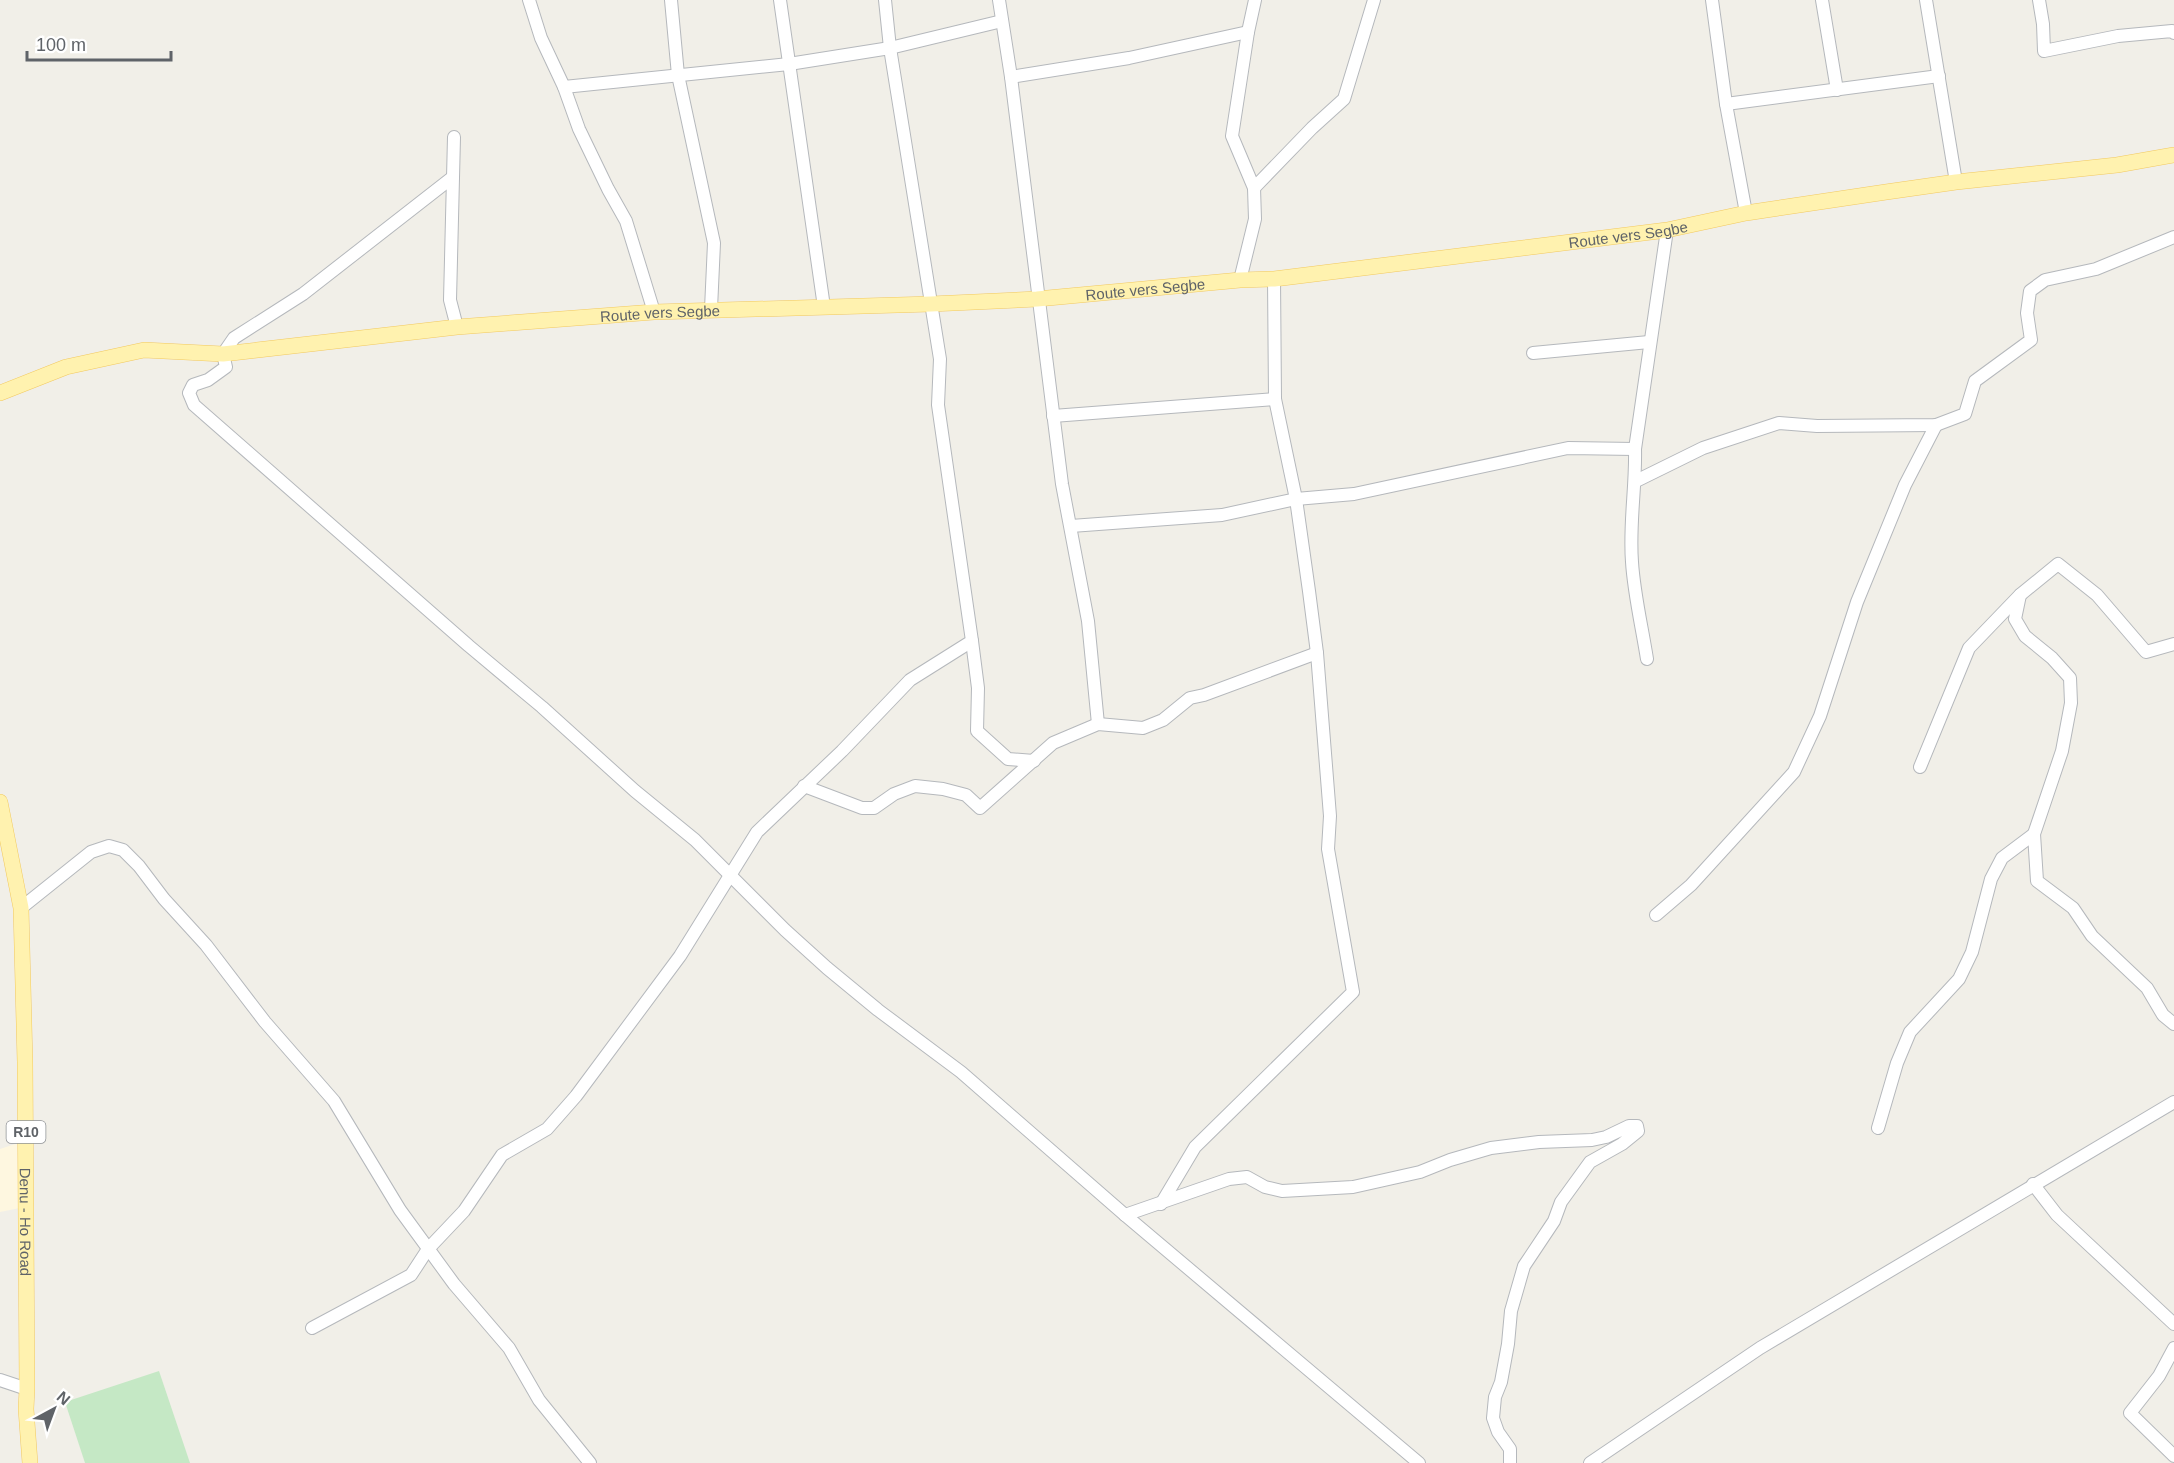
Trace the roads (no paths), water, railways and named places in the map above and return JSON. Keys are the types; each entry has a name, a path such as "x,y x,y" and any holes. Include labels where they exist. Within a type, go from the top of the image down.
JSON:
{"main road":[{"name":"Route vers Segbe","path":"0,393 66,367 144,350 224,354 457,327 654,312 932,304 1274,279 1666,230 1746,213 1956,182 2117,165 2174,155"},
{"name":"Denu - Ho Road","path":"0,802 21,908 26,1062 26,1408 30,1463"}],"street":[{"path":"529,0 541,38 564,87 579,129 626,221 654,312"},
{"path":"671,0 678,75 714,243 711,309"},
{"path":"780,0 824,307"},
{"path":"885,0 890,48 940,359 938,405 978,688 977,731 1008,759 1034,760"},
{"path":"999,0 1011,77 1062,484 1088,621 1098,724"},
{"path":"1240,280 1255,219 1254,188 1232,136 1255,0"},
{"path":"1254,188 1312,128 1344,99 1374,0"},
{"path":"1712,0 1726,104 1746,213"},
{"path":"1822,0 1837,90"},
{"path":"1926,0 1956,182"},
{"path":"2039,0 2044,51 2118,36 2172,31 2174,33"},
{"path":"564,87 789,64 890,48 1002,21"},
{"path":"1011,77 1129,58 1248,32"},
{"path":"1726,104 1939,76"},
{"path":"454,137 450,300 457,327"},
{"path":"453,177 303,294 234,338 224,354 226,367 208,380 193,385 189,393 194,405 542,707 635,791 695,840 785,930 827,968 878,1010 961,1072 1125,1215 1419,1463"},
{"path":"1647,659 1632,563 1631,513 1636,481 1635,449 1666,230"},
{"path":"1636,481 1703,448 1779,423 1817,426 1936,425 1965,414 1975,381 2031,340 2027,313 2030,291 2045,280 2096,269 2174,237"},
{"path":"1161,1204 1195,1147 1353,992 1328,849 1330,816 1317,653 1296,499 1275,399 1274,279"},
{"path":"1533,353 1649,342"},
{"path":"1053,416 1275,399"},
{"path":"1656,915 1691,885 1794,772 1821,716 1862,592 1905,485 1936,425"},
{"path":"1071,526 1222,514 1296,499 1354,494 1568,448 1635,449"},
{"path":"1920,767 1969,648 2020,595 2058,564 2097,595 2146,652 2174,644"},
{"path":"2020,595 2015,618 2025,636 2052,658 2070,678 2071,703 2062,751 2034,834 2037,881 2073,908 2092,936 2147,988 2163,1016 2174,1024"},
{"path":"312,1328 411,1275 428,1249 464,1211 502,1155 547,1129 576,1096 680,956 757,832 910,680 972,641"},
{"path":"804,786 862,808 874,808 894,794 915,786 943,789 966,795 980,808 1053,743 1098,724 1143,728 1163,720 1190,698 1204,695 1317,653"},
{"path":"1878,1128 1897,1063 1910,1032 1959,979 1972,952 1991,879 2002,858 2034,834"},
{"path":"21,908 91,852 109,846 123,850 207,945 265,1022 334,1101 400,1210 454,1284 509,1348 539,1400 590,1463"},
{"path":"1590,1463 1760,1348 2174,1102"},
{"path":"1125,1215 1229,1179 1247,1177 1265,1187 1282,1191 1353,1187 1420,1172 1491,1148 1539,1142 1592,1140 1606,1137 1629,1126 1637,1126 1638,1131 1622,1144 1590,1162 1561,1202 1554,1221 1524,1266 1511,1311 1507,1353 1501,1382 1495,1397 1493,1418 1498,1432 1510,1449 1510,1463"},
{"path":"2033,1184 2056,1215 2174,1324"},
{"path":"2174,1348 2159,1376 2130,1413 2174,1456"},
{"path":"0,1380 27,1389"}]}
